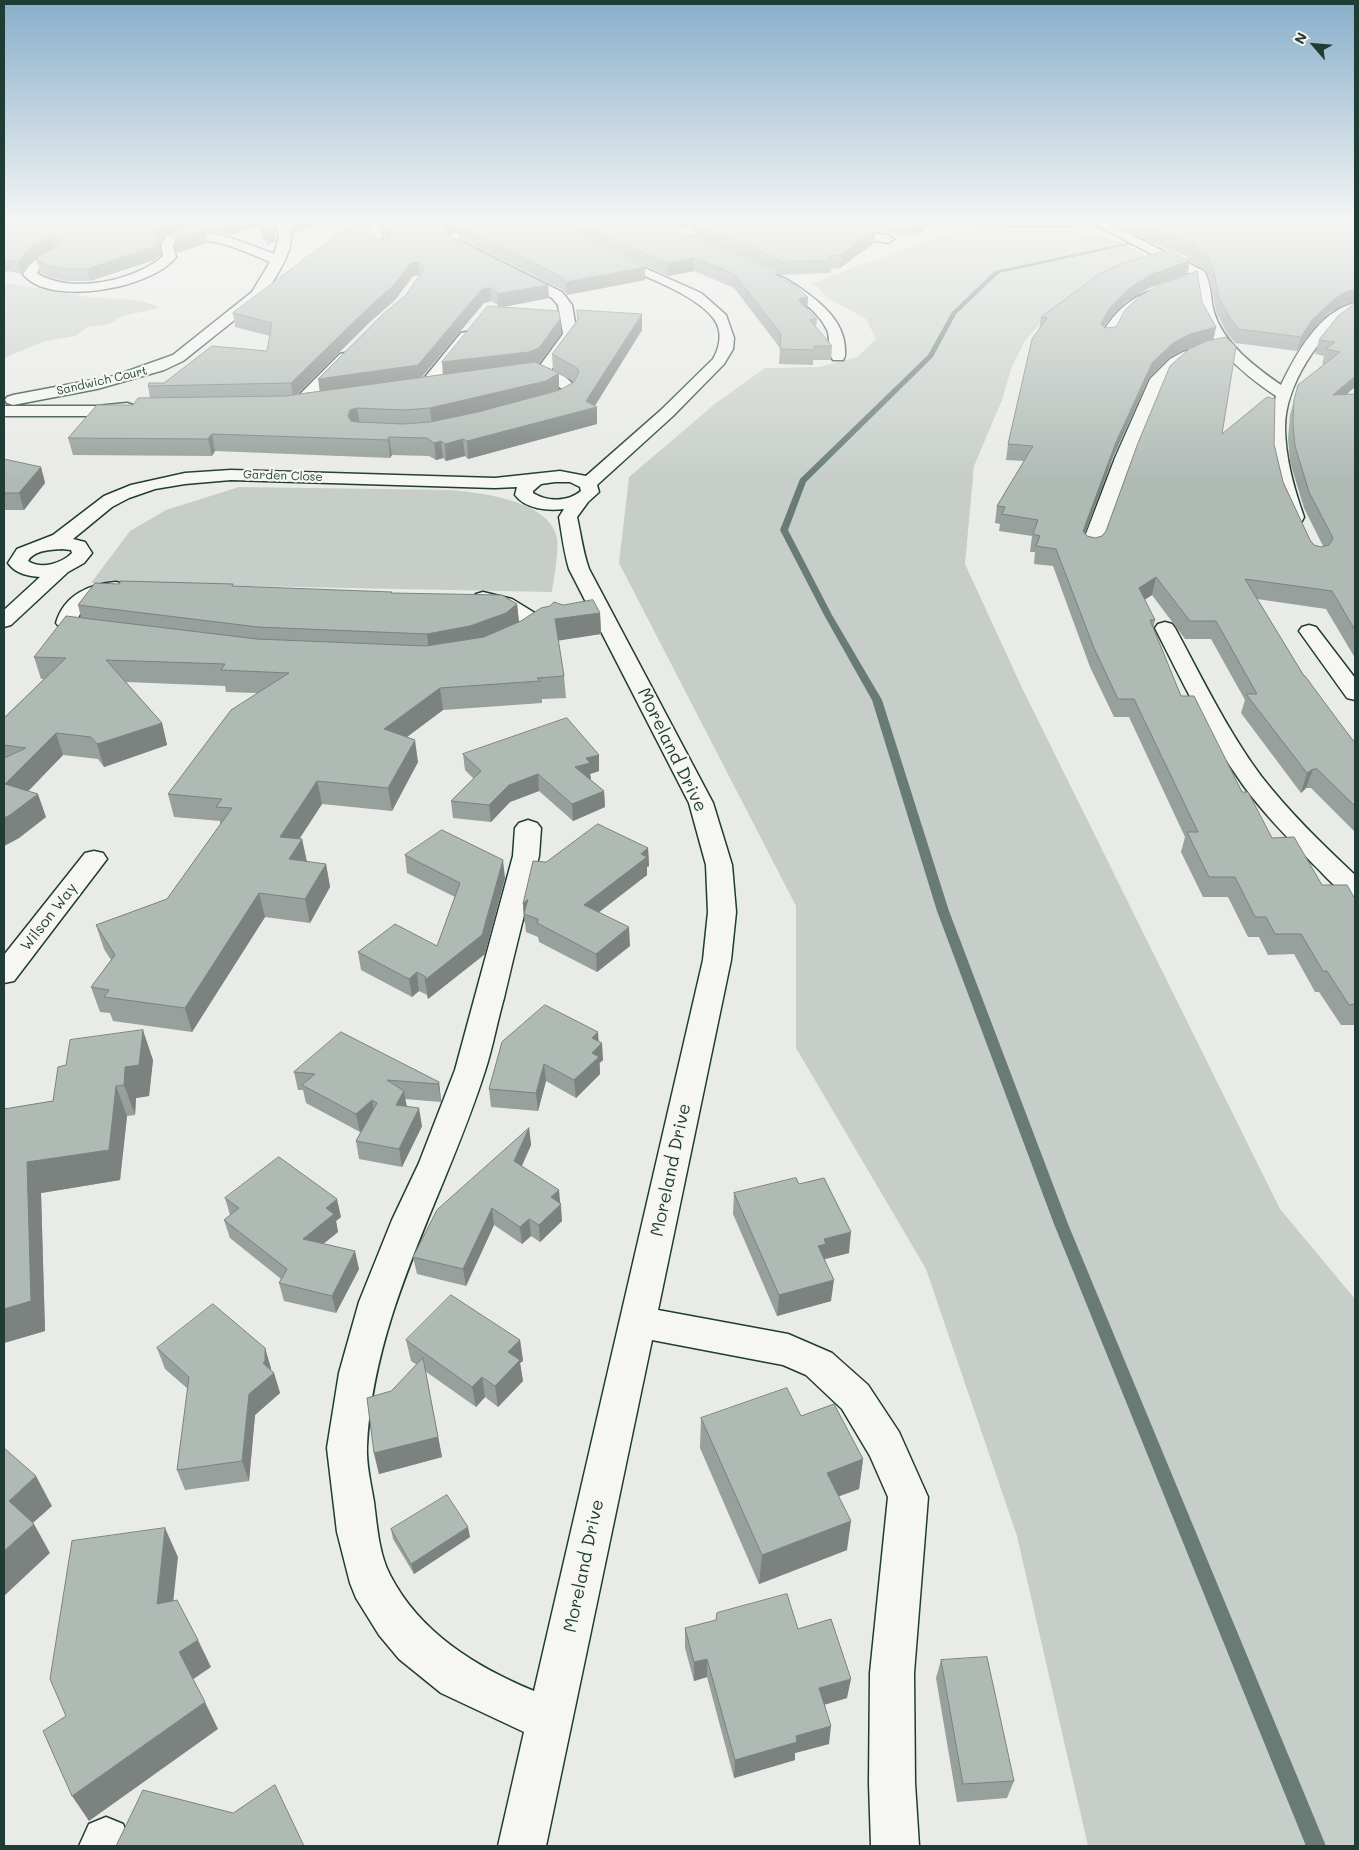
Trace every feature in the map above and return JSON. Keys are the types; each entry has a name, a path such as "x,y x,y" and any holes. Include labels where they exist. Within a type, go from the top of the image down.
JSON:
{"street":[{"name":"Sandwich Court","path":"4,401 131,376 164,365 178,358 240,308"},
{"path":"493,377 539,371 546,366 570,334 566,308"},
{"path":"570,501 579,479 550,477 529,486 530,499 570,501 720,361 726,349 727,338 721,318 710,308"},
{"path":"817,308 829,320 839,341 838,357"},
{"path":"1107,337 1116,320 1130,308"},
{"path":"1205,308 1210,321 1227,344 1249,368 1284,394"},
{"path":"1303,532 1293,512 1284,486 1281,467 1277,426 1284,394 1305,352 1320,333 1338,316 1352,308"},
{"path":"445,383 421,386 478,321"},
{"path":"1090,547 1124,458 1164,370 1186,356 1227,344"},
{"path":"328,400 293,405 357,345"},
{"path":"526,409 563,398 570,391 567,385 560,380 539,371"},
{"path":"4,411 96,411 140,408"},
{"path":"567,477 604,468"},
{"name":"Garden Close","path":"19,567 20,556 44,546 82,523 96,509 117,496 161,483 197,477 230,475 496,483 529,486"},
{"name":"Moreland Drive","path":"522,1846 717,960 721,903 719,865 701,803 592,614 572,548 570,501"},
{"path":"32,593 19,567 61,568 70,565 82,553 78,546 82,523"},
{"path":"4,547 44,546 62,543 78,546"},
{"path":"4,621 61,568"},
{"path":"116,636 78,631 66,623 67,617 86,596 98,590 108,588 138,589"},
{"path":"465,597 505,603 534,625"},
{"path":"1165,628 1219,729 1253,781 1306,840 1355,889"},
{"path":"1309,631 1355,693"},
{"path":"528,828 526,856 470,1070 435,1163 409,1220 377,1302 358,1373 347,1448 357,1532 371,1583 394,1620 414,1644 457,1677 550,1720"},
{"name":"Wilson Way","path":"4,974 94,859"},
{"path":"638,1322 788,1350 819,1364 855,1397 885,1445 908,1497 892,1673 892,1783 895,1846"}],"shaded area":[{"path":"4,308 158,308 122,316 110,324 88,327 75,336 42,342 4,358"},
{"path":"846,308 1056,308 1025,341 1012,366 1002,400 974,466 965,564 1023,690 1280,1209 1355,1299 1355,1846 1088,1846 1017,1536 926,1269 796,1048 796,906 619,563 629,477 716,403 765,368 820,367 857,357 876,339 866,319"},
{"path":"239,487 451,490 479,493 512,501 542,515 552,525 557,543 552,592 91,583 130,531 166,510"}],"building":[{"path":"239,308 368,308 291,383 148,386 149,383 164,383 212,346 267,351 272,323 233,313"},
{"path":"390,308 466,308 418,365 318,379"},
{"path":"486,308 559,311 560,319 539,348 529,352 442,362"},
{"path":"761,308 806,308 817,319 810,320 832,346 814,346 814,350 780,349 781,334"},
{"path":"1053,308 1110,308 1101,324 1105,328 1116,327 1127,308 1206,308 1216,327 1190,334 1173,343 1152,363 1116,442 1083,531 1087,536 1095,538 1102,536 1106,531 1138,443 1170,366 1189,349 1207,341 1226,337 1236,347 1222,434 1267,397 1275,399 1274,444 1283,482 1310,540 1314,545 1321,547 1329,545 1333,538 1309,492 1295,446 1294,400 1298,385 1340,352 1326,349 1335,342 1319,340 1338,316 1348,308 1355,308 1355,376 1333,395 1355,394 1355,630 1332,591 1245,579 1304,676 1355,743 1355,806 1317,769 1307,773 1246,694 1257,694 1216,621 1190,621 1156,577 1139,588 1155,620 1150,620 1181,696 1194,696 1242,792 1248,792 1272,838 1294,837 1322,885 1347,885 1355,899 1355,1004 1349,1005 1327,971 1323,971 1301,934 1275,934 1266,917 1255,917 1235,877 1209,877 1187,832 1198,832 1134,699 1118,699 1094,648 1056,549 1036,546 1040,536 1033,534 1038,520 1002,514 1005,507 997,506 1033,446 1008,444 1032,339 1047,318 1041,317"},
{"path":"1225,308 1324,308 1312,320 1301,337 1238,329"},
{"path":"577,310 642,314 586,401 597,407 467,441 463,439 445,444 441,441 434,443 427,438 389,437 388,440 212,434 208,439 68,438 97,405 133,405 138,398 285,396 535,362 559,373 546,381 430,408 403,410 357,408 350,410 348,416 351,421 357,422 403,424 430,422 478,412 560,390 574,382 579,372 577,368 552,354 578,320"},
{"path":"4,459 41,467 19,493 4,493"},
{"path":"121,581 233,584 232,586 391,593 502,595 517,604 506,613 470,626 427,634 258,627 78,605 95,583 119,584"},
{"path":"593,600 600,613 555,619 564,676 537,678 540,681 440,688 384,729 415,740 388,788 317,781 280,837 302,839 289,859 326,864 305,899 259,893 185,1008 104,997 109,990 91,987 115,955 96,925 167,899 232,808 216,807 222,799 168,794 231,710 289,673 221,670 225,664 106,660 162,723 97,744 91,737 56,733 5,784 38,794 4,818 4,758 26,748 4,745 4,718 66,658 34,657 66,616 257,639 426,646 484,637 521,621 554,602 563,605"},
{"path":"567,718 599,755 586,758 590,763 575,767 604,791 572,804 538,774 509,785 489,805 451,801 481,771 463,754"},
{"path":"598,824 648,848 641,854 647,857 584,905 629,927 596,954 537,923 538,919 524,914 528,899 523,904 533,861 546,862"},
{"path":"442,830 503,860 482,935 425,980 426,977 417,972 409,979 358,952 395,924 437,946 460,883 405,855"},
{"path":"545,1005 598,1032 592,1038 602,1043 592,1053 599,1057 574,1080 544,1064 536,1093 489,1089 502,1042"},
{"path":"143,1030 139,1065 125,1067 124,1085 116,1086 109,1150 27,1162 31,1301 4,1309 4,1109 53,1101 58,1067 66,1065 70,1040"},
{"path":"341,1032 439,1082 438,1084 387,1080 404,1091 396,1105 419,1108 399,1149 356,1141 377,1103 372,1100 356,1114 302,1085 315,1074 294,1072"},
{"path":"529,1128 514,1161 559,1190 551,1197 561,1204 539,1225 529,1219 520,1227 492,1208 463,1269 413,1257 437,1210"},
{"path":"279,1157 337,1199 326,1208 334,1214 303,1239 355,1251 332,1296 279,1283 287,1269 224,1220 239,1208 225,1198"},
{"path":"796,1178 799,1184 824,1178 851,1232 824,1239 826,1244 818,1246 834,1280 779,1295 734,1193"},
{"path":"451,1295 520,1340 508,1352 520,1360 495,1386 482,1377 472,1387 406,1340"},
{"path":"213,1304 265,1348 265,1361 263,1363 274,1373 249,1394 242,1461 177,1470 189,1377 157,1348"},
{"path":"423,1358 438,1437 374,1453 367,1398 391,1391"},
{"path":"787,1388 801,1416 834,1404 863,1459 827,1473 851,1521 762,1555 701,1418"},
{"path":"4,1448 36,1476 9,1501 34,1524 4,1551"},
{"path":"447,1495 468,1527 411,1564 391,1529"},
{"path":"165,1528 157,1604 177,1600 198,1640 179,1652 205,1702 72,1796 43,1731 66,1716 50,1679 72,1541"},
{"path":"787,1594 798,1629 831,1619 851,1679 819,1688 831,1726 796,1736 797,1742 735,1760 707,1659 694,1662 685,1628 716,1620 717,1613"},
{"path":"987,1657 1014,1781 963,1784 941,1660"},
{"path":"275,1785 304,1846 116,1846 143,1790 233,1813"}],"waterway":[{"path":"959,308 954,313 931,356 803,481 784,530 828,615 877,700 943,911 1061,1224 1316,1846"}]}
